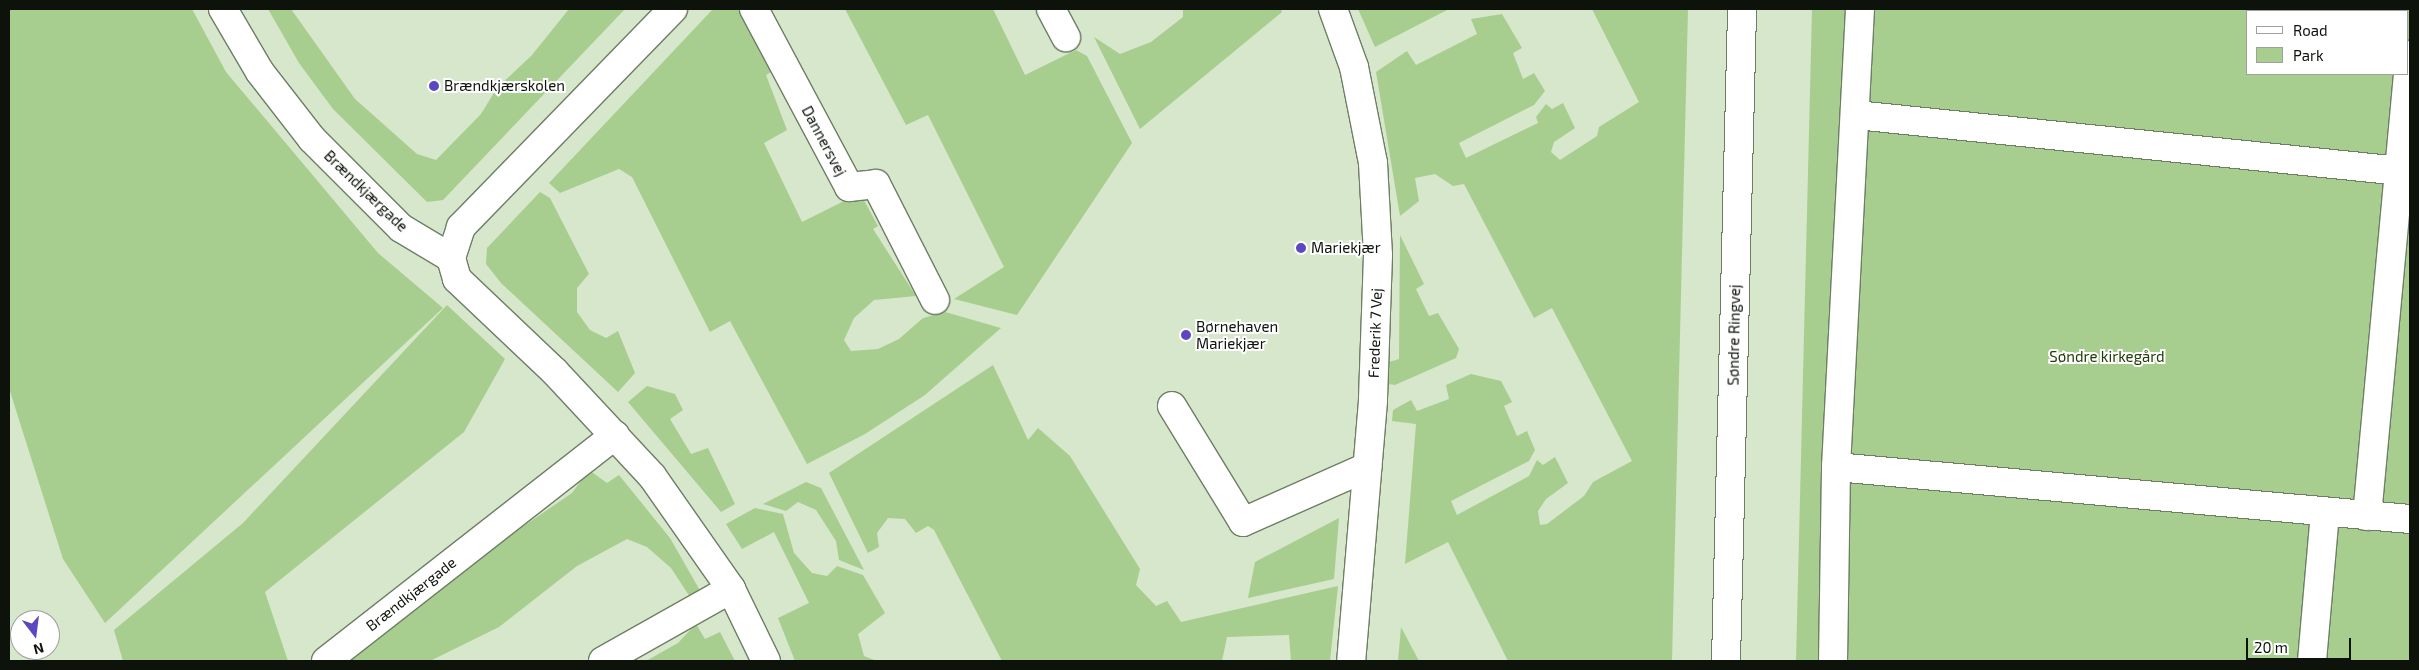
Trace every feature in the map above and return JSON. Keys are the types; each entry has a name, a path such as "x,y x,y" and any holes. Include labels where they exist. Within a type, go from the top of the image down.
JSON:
{"street":[{"name":"Brændkjærgade","path":"223,9 260,72 312,139 401,228 451,258"},
{"path":"673,9 461,227 451,258 457,278 615,435 652,476 731,589 766,661"},
{"name":"Dannersvej","path":"754,9 849,187 876,184 935,300"},
{"path":"1051,9 1066,37"},
{"name":"Frederik 7 Vej","path":"1333,9 1354,67 1373,163 1378,255 1367,467 1351,661"},
{"name":"Søndre Ringvej","path":"1726,661 1742,9"},
{"path":"1833,661 1836,467 1856,115 1860,9"},
{"path":"2367,516 2405,172 2410,55"},
{"path":"1856,115 2405,172"},
{"path":"1172,406 1243,522 1367,467"},
{"name":"Brændkjærgade","path":"326,661 615,435"},
{"path":"1836,467 2410,519"},
{"path":"2312,661 2325,512"},
{"path":"603,661 731,589"}],"green space":[{"path":"9,9 192,9 226,72 378,253 443,308 105,623 63,559 9,388"},
{"path":"268,9 291,9 355,99 417,154 436,160 481,114 497,88 532,55 569,9 625,9 443,200 427,202 333,109 299,63"},
{"path":"713,9 739,9 773,71 766,75 787,130 764,143 802,222 860,193 878,226 873,229 916,296 874,300 854,318 844,340 851,351 878,349 899,339 923,318 945,312 1001,328 925,395 865,434 807,464 730,321 710,332 632,177 619,169 560,193 549,183"},
{"path":"845,9 993,9 1025,75 1076,50 1087,56 1132,143 1017,315 954,299 1004,267 928,115 906,125"},
{"path":"1183,9 1281,9 1282,12 1140,129 1094,37 1120,54 1151,42 1183,17"},
{"path":"1358,9 1449,9 1375,47"},
{"path":"1592,9 1688,9 1672,661 1508,661 1448,542 1405,564 1416,424 1392,421 1393,410 1411,400 1417,411 1449,399 1446,385 1471,374 1501,381 1512,402 1504,406 1517,436 1527,431 1535,450 1529,461 1451,501 1457,515 1529,476 1537,460 1543,465 1555,457 1568,483 1546,499 1538,511 1540,525 1547,524 1584,496 1593,482 1632,461 1552,308 1534,318 1464,184 1453,186 1435,174 1415,178 1419,201 1400,216 1376,72 1407,51 1416,65 1477,34 1471,19 1502,14 1522,48 1513,53 1523,79 1534,73 1545,91 1534,105 1459,143 1466,158 1538,123 1536,117 1546,104 1552,109 1563,103 1575,128 1554,142 1551,152 1560,160 1597,136 1599,127 1639,102"},
{"name":"Søndre kirkegård","path":"1812,9 2410,9 2410,661 1796,661"},
{"path":"540,192 550,198 589,274 577,288 577,312 590,330 606,338 618,331 635,373 618,392 501,283 486,264 487,248"},
{"path":"1400,235 1424,284 1416,289 1429,316 1438,313 1459,349 1456,358 1395,385 1388,384 1389,362 1399,359"},
{"path":"447,305 505,359 464,432 265,592 288,661 123,661 114,630 243,523"},
{"path":"993,365 1028,440 1038,428 1070,456 1140,569 1136,585 1156,606 1167,601 1181,622 1338,586 1330,661 1291,661 1289,635 1227,637 1222,661 1002,661 934,530 928,526 916,533 905,519 888,518 877,533 879,547 868,553 829,473"},
{"path":"647,386 675,394 683,410 670,419 691,454 708,448 735,504 721,512 628,402"},
{"path":"589,470 607,483 619,475 670,538 702,594 690,597 671,568 647,547 627,539 577,566 499,627 430,661 338,661 452,575 572,493"},
{"path":"806,482 821,488 864,570 839,560 836,541 816,510 798,502 786,511 763,504"},
{"path":"755,508 783,514 794,553 812,573 827,576 837,566 863,575 885,613 858,634 864,656 877,661 795,661 778,618 809,603 774,532 742,549 726,524"},
{"path":"1339,518 1334,579 1248,598 1255,562"},
{"path":"696,624 705,639 720,632 735,661 646,661 678,643"},
{"path":"1401,627 1419,661 1398,661"}],"place":[{"name":"Brændkjærskolen","path":"434,86"},
{"name":"Mariekjær","path":"1301,248"},
{"name":"Børnehaven Mariekjær","path":"1186,335"}]}
